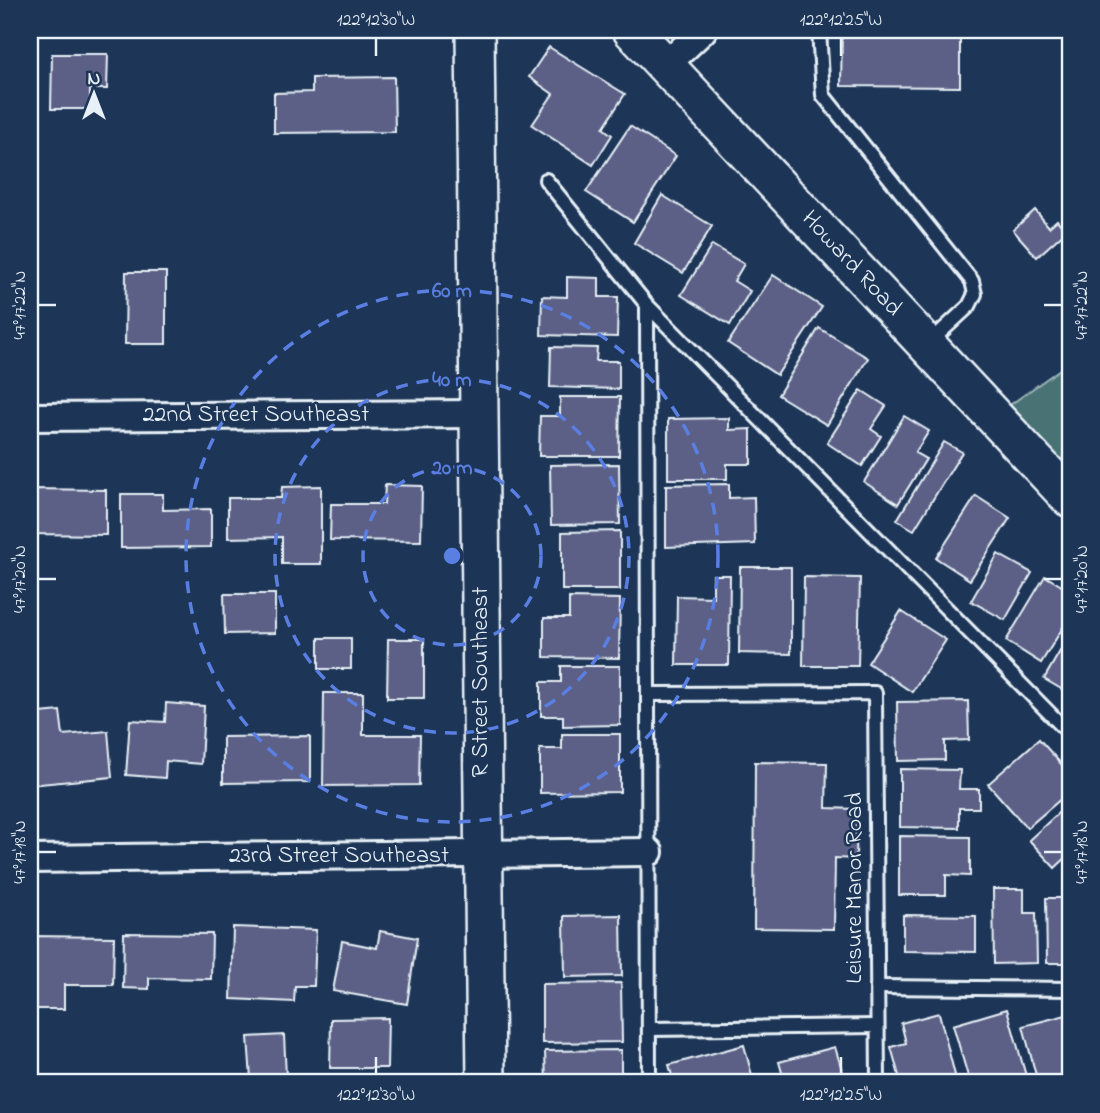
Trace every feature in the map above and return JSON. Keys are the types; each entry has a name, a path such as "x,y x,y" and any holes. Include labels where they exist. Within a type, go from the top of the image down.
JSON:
{"street":[{"name":"R Street Southeast","path":"475,30 486,1083"},
{"name":"Howard Road","path":"632,30 1070,498"},
{"path":"666,65 703,30"},
{"name":"22nd Street Southeast","path":"30,416 481,414"},
{"name":"23rd Street Southeast","path":"30,859 649,852"}],"lane":[{"path":"819,30 823,95 972,281 975,294 969,306 927,344"},
{"path":"546,180 647,305 1070,734"},
{"path":"647,305 649,1083"},
{"name":"Leisure Manor Road","path":"648,694 875,693 878,1083"},
{"path":"877,987 1070,989"},
{"path":"649,1029 877,1026"}],"green space":[{"path":"1070,362 1070,470 1010,405"}],"building":[{"path":"842,30 960,30 960,87 841,86"},
{"path":"549,47 625,94 603,128 612,135 593,165 532,125 553,94 529,77"},
{"path":"52,54 108,54 107,89 90,89 90,109 51,109"},
{"path":"394,77 395,132 274,133 274,93 312,92 312,78"},
{"path":"630,126 676,156 633,222 586,192"},
{"path":"662,195 712,226 683,273 634,243"},
{"path":"1035,210 1049,227 1057,220 1066,231 1037,257 1013,230"},
{"path":"712,245 744,264 734,281 750,291 730,325 681,295"},
{"path":"126,272 166,272 166,344 125,344"},
{"path":"773,275 822,307 777,375 728,343"},
{"path":"567,277 599,278 599,297 618,297 617,337 541,335 542,296 567,297"},
{"path":"819,328 868,358 827,425 778,395"},
{"path":"551,347 597,348 596,361 619,361 619,389 550,387"},
{"path":"861,390 886,406 871,429 881,436 862,466 827,443"},
{"path":"560,397 620,397 619,456 539,456 540,416 560,416"},
{"path":"904,416 929,431 915,453 926,459 898,504 864,482"},
{"path":"729,418 729,430 751,429 751,464 727,464 727,479 668,479 668,419"},
{"path":"944,442 962,452 914,530 897,520"},
{"path":"619,464 620,524 551,525 550,465"},
{"path":"729,484 729,498 754,497 755,544 666,547 666,485"},
{"path":"385,485 422,486 421,541 330,540 331,504 384,504"},
{"path":"321,486 321,564 282,564 282,537 228,538 228,498 281,498 282,487"},
{"path":"30,489 106,490 106,535 30,534"},
{"path":"121,494 163,494 163,510 211,509 211,547 121,548"},
{"path":"976,496 1010,518 970,580 936,558"},
{"path":"620,531 620,590 562,590 562,532"},
{"path":"998,554 1032,573 1005,620 971,601"},
{"path":"740,567 791,567 791,654 739,653"},
{"path":"713,575 730,575 729,665 676,665 677,596 713,597"},
{"path":"1045,576 1070,591 1070,616 1041,663 1006,641"},
{"path":"804,577 860,578 858,666 803,666"},
{"path":"224,594 275,594 275,633 225,634"},
{"path":"569,598 620,599 619,658 544,657 544,618 569,618"},
{"path":"901,611 946,640 912,692 868,663"},
{"path":"1070,634 1070,694 1044,679"},
{"path":"319,638 351,638 351,669 319,669"},
{"path":"388,639 424,639 424,698 387,698"},
{"path":"561,666 620,666 620,725 563,726 563,716 541,716 541,682 561,682"},
{"path":"324,693 363,693 363,735 420,735 419,785 323,786"},
{"path":"968,701 969,740 945,741 945,760 898,761 897,702"},
{"path":"166,703 204,706 201,764 166,761 165,778 126,775 130,720 165,722"},
{"path":"60,711 63,735 108,731 112,777 30,785 30,714"},
{"path":"562,734 620,734 620,792 540,793 540,749 562,749"},
{"path":"310,736 310,782 223,783 223,737"},
{"path":"1039,739 1070,774 1070,791 1027,828 988,784"},
{"path":"755,762 827,763 826,808 857,809 856,859 835,858 834,929 754,928"},
{"path":"900,769 960,770 959,789 979,789 979,808 959,808 959,828 900,827"},
{"path":"1070,802 1070,854 1055,868 1029,840"},
{"path":"899,836 970,837 970,876 946,875 946,895 899,895"},
{"path":"993,889 1024,889 1024,913 1036,913 1037,963 994,964"},
{"path":"1046,898 1070,898 1070,963 1047,963"},
{"path":"621,915 622,976 565,977 564,916"},
{"path":"903,915 976,916 976,952 903,951"},
{"path":"233,927 316,930 314,986 295,986 294,1002 231,999"},
{"path":"380,931 417,938 407,1004 333,991 342,941 377,948"},
{"path":"124,933 212,934 211,979 149,978 149,989 123,988"},
{"path":"30,936 114,937 113,985 64,985 64,1009 30,1009"},
{"path":"621,983 622,1042 542,1043 542,984"},
{"path":"1007,1009 1026,1076 1000,1083 970,1083 953,1025"},
{"path":"939,1013 957,1083 901,1083 891,1047 906,1043 901,1023"},
{"path":"1070,1014 1070,1075 1038,1083 1023,1026"},
{"path":"388,1018 387,1068 330,1068 331,1019"},
{"path":"284,1035 286,1077 251,1079 248,1037"},
{"path":"744,1045 754,1083 674,1083 669,1065"},
{"path":"835,1047 846,1083 785,1083 779,1062"},
{"path":"621,1050 621,1083 546,1083 545,1051"}]}
